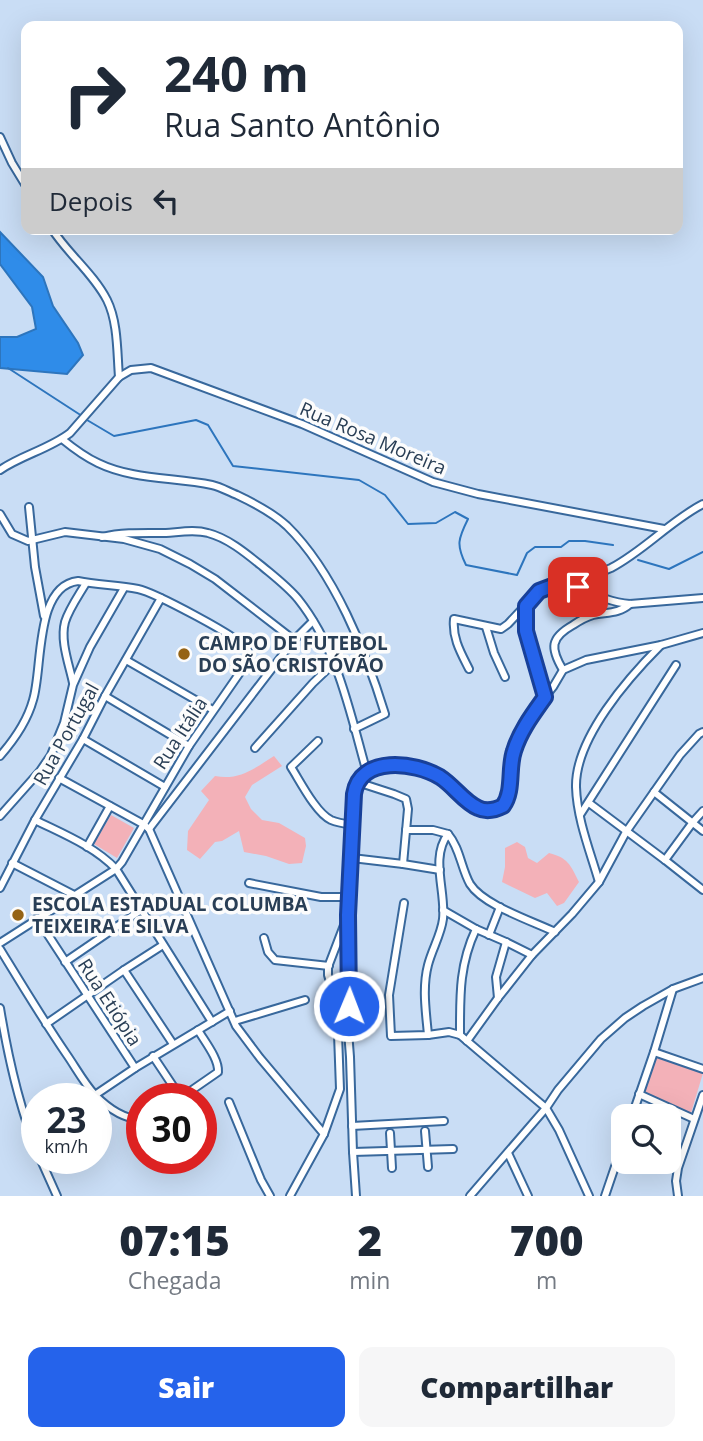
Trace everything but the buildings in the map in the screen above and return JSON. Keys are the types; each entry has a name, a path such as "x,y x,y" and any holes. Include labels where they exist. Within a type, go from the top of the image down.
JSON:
{"street":[{"path":"0,137 21,178"},
{"path":"0,470 13,461 62,439 119,377 115,335 107,300 57,235"},
{"name":"Rua Rosa Moreira","path":"119,377 131,370 142,368 162,370 302,424 433,482 478,495 664,529"},
{"path":"62,439 96,462 117,470 218,487 252,502 285,524 310,552 328,583 349,622 378,691 385,714 354,729"},
{"path":"469,669 457,646 454,620 504,628 539,591 611,568 703,503"},
{"path":"29,507 45,621"},
{"path":"0,514 12,534 23,540 32,541 65,531 144,544 190,564 215,579 294,640"},
{"path":"102,537 124,533 195,531 212,534 248,555 288,588 321,634 334,663 367,773"},
{"name":"Rua Itália","path":"0,756 19,732 34,699 48,608 65,585 78,581 140,589 234,638 247,649 248,661 189,746 146,827 116,869"},
{"path":"563,582 607,600 630,604 703,598"},
{"path":"73,685 65,647 65,625 86,583"},
{"path":"0,816 51,755 64,723 73,685 90,647 124,587"},
{"name":"Rua Portugal","path":"0,888 2,879 161,598"},
{"path":"562,670 554,648 558,635 592,615 622,610 630,604"},
{"path":"526,606 526,631 545,697"},
{"path":"146,827 294,640 313,621"},
{"path":"486,626 505,677"},
{"path":"356,1196 348,1031 348,915 354,794 357,782 367,773 384,766 413,767 439,776 475,807 482,810 498,809 508,798 513,754 519,739 562,670 586,660 661,645 703,633"},
{"path":"599,882 580,815 576,786 583,750 590,735 634,675 661,645"},
{"path":"126,660 213,710"},
{"path":"255,748 334,663"},
{"path":"580,815 676,665"},
{"path":"105,696 189,746"},
{"path":"467,1041 532,956 599,882 626,832 680,755 703,732"},
{"path":"83,739 165,787"},
{"path":"318,741 291,767 326,817 332,821 353,825"},
{"path":"59,778 146,827 239,1031 324,1134"},
{"path":"357,782 406,799 408,809 403,864"},
{"path":"654,792 703,831"},
{"path":"589,803 703,890"},
{"path":"87,847 110,806"},
{"path":"666,860 703,811"},
{"path":"35,820 102,856 116,869 212,1022"},
{"path":"406,830 433,830 448,834 463,871 474,889 500,907 555,932"},
{"path":"428,1035 425,976 440,929 443,910 440,849 448,834"},
{"path":"352,858 440,870"},
{"path":"12,863 74,895"},
{"path":"0,943 116,869"},
{"path":"249,883 321,897 349,897"},
{"path":"404,904 389,995 391,1036 449,1032 460,1035 546,1108 589,1196"},
{"path":"489,935 500,907"},
{"path":"65,962 141,910"},
{"path":"443,910 532,956"},
{"path":"290,1196 324,1134 340,1089 337,1006 328,975 348,915"},
{"name":"Rua Etiópia","path":"37,918 135,1068"},
{"path":"460,1035 461,972 476,929"},
{"path":"264,938 268,952 275,960 329,966"},
{"path":"337,942 349,945"},
{"path":"498,998 496,977 506,942"},
{"path":"46,1024 163,945"},
{"path":"0,949 46,1024 87,1083"},
{"path":"124,970 173,1044"},
{"path":"470,1196 546,1108 601,1038 625,1018 673,989 703,978"},
{"path":"636,1104 673,989"},
{"path":"235,1021 305,1000"},
{"path":"0,1008 21,1106"},
{"path":"112,1084 230,1011"},
{"path":"198,1030 219,1070 202,1083"},
{"path":"654,1052 703,1069"},
{"path":"153,1056 170,1083"},
{"path":"639,1094 694,1119"},
{"path":"678,1196 678,1168 703,1095"},
{"path":"229,1102 270,1196"},
{"path":"352,1126 444,1121"},
{"path":"425,1131 428,1167"},
{"path":"390,1133 392,1168"},
{"path":"353,1152 453,1149"},
{"path":"508,1153 528,1196"},
{"path":"47,1174 57,1196"},
{"path":"606,1196 613,1174"}],"shaded area":[{"path":"274,756 282,766 252,785 245,797 251,809 262,820 279,823 305,838 302,863 289,864 244,852 239,831 215,842 200,859 187,850 188,831 209,800 201,791 215,776 239,775"},
{"path":"111,815 134,828 117,858 94,844"},
{"path":"517,842 525,847 528,858 537,863 549,853 560,857 571,866 579,882 564,903 557,906 547,893 535,898 502,882 505,848"},
{"path":"657,1054 703,1073 691,1113 681,1109 681,1104 670,1104 644,1093"}],"water":[{"path":"0,232 43,277 53,306 78,343 83,355 67,374 0,368 0,337 17,337 36,329 32,307 0,264"}],"waterway":[{"path":"8,368 82,416"},
{"path":"87,420 114,436 196,420 208,425 233,466 359,480 385,495 408,524 436,523 455,512 468,519 460,542 466,565 517,575 527,553 535,547 561,547 569,541 613,545"},
{"path":"638,560 669,569 703,552"}],"place":[{"name":"CAMPO DE FUTEBOL DO SÃO CRISTÓVÃO","path":"184,654"},
{"name":"ESCOLA ESTADUAL COLUMBA TEIXEIRA E SILVA","path":"18,915"}],"route":[{"path":"349,1006 348,915 354,794 357,782 367,773 384,766 413,767 439,776 475,807 491,811 503,806 508,798 513,754 527,724 545,697 526,631 526,606 539,591 563,582 578,587"}]}
